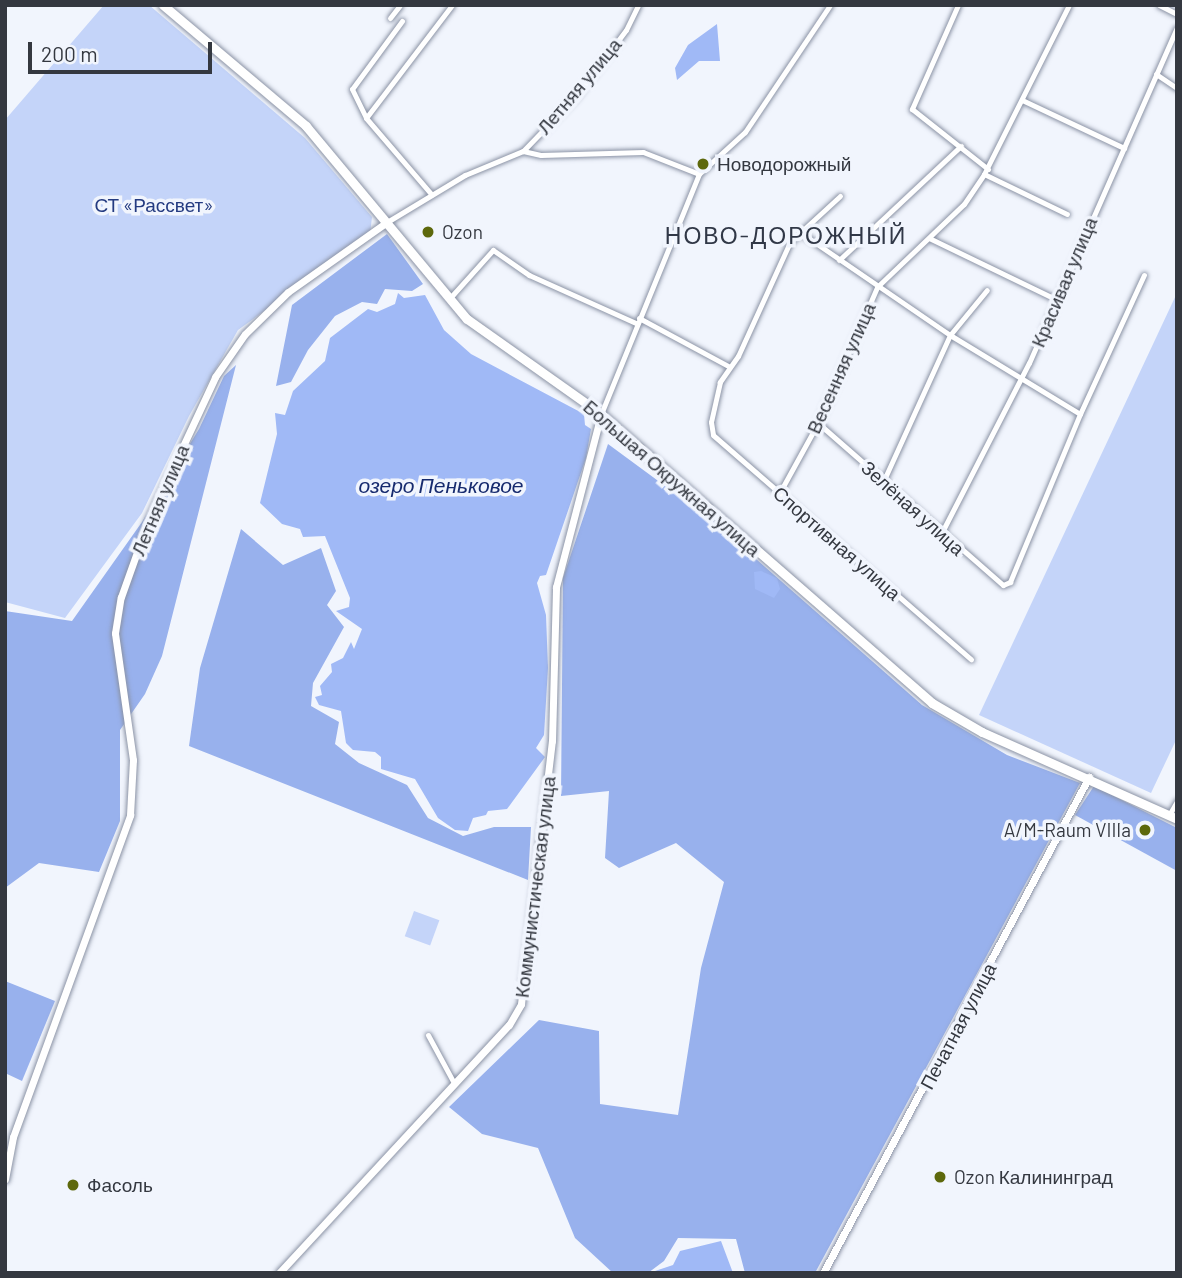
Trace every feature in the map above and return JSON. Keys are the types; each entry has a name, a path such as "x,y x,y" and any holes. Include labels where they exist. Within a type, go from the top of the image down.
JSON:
{"main road":[{"name":"Большая Окружная улица","path":"163,5 306,126 448,300 488,337 601,414 932,703 982,732 1089,777 1173,817"}],"street":[{"path":"390,18 400,5"},
{"path":"366,118 452,5"},
{"name":"Летняя улица","path":"5,1179 9,1157 130,815 133,760 115,632 121,597 148,521 215,377 245,334 288,292 387,222 432,195 523,151 577,95 626,30 638,5"},
{"path":"601,414 699,174 745,132 830,5"},
{"path":"958,5 912,101 912,109 961,146 986,172 1067,214"},
{"name":"Весенняя улица","path":"780,492 818,423 877,287 964,204 986,172 1069,5"},
{"path":"1159,5 1177,14"},
{"path":"402,21 352,89 366,118 432,195"},
{"name":"Красивая улица","path":"942,532 1021,380 1177,28"},
{"path":"1156,74 1177,88"},
{"path":"1022,100 1124,148"},
{"path":"839,260 961,146"},
{"path":"523,151 541,155 643,152 699,174"},
{"path":"448,300 491,251 498,252 529,275 638,320 728,366 738,356 790,242 840,196"},
{"path":"801,233 950,335 1080,414 1144,275"},
{"path":"929,238 1056,300"},
{"path":"883,482 950,335 987,290"},
{"name":"Спортивная улица","path":"728,366 710,422 713,435 722,447 780,492 971,659"},
{"name":"Коммунистическая улица","path":"279,1273 509,1026 521,1004 552,741 556,587 601,414"},
{"name":"Зелёная улица","path":"818,423 942,532 995,583 1010,582 1080,414"},
{"name":"Печатная улица","path":"823,1273 1089,777"},
{"path":"1173,817 1177,801"},
{"path":"428,1035 454,1083"}],"green space":[{"name":"СТ «Рассвет»","path":"104,5 149,5 305,138 372,217 370,234 238,330 189,416 142,513 65,618 5,602 5,120"},
{"path":"1177,293 1177,738 1151,793 979,715"},
{"path":"414,911 439,920 430,946 405,936"}],"shaded area":[{"path":"387,234 423,284 412,291 385,289 377,304 362,302 335,316 308,350 291,382 276,386 292,305"},
{"path":"236,365 162,656 145,694 120,730 120,821 99,872 39,863 5,888 5,611 72,621 142,522 199,429 224,376"},
{"path":"608,444 714,522 922,705 1007,755 1080,783 815,1273 745,1273 736,1239 678,1238 664,1261 648,1273 613,1273 575,1238 538,1148 482,1134 449,1107 539,1020 599,1031 600,1104 678,1115 701,968 724,882 676,843 619,868 605,858 609,791 561,796 563,578"},
{"path":"241,529 283,565 321,548 336,591 327,605 344,627 313,683 311,706 339,722 335,744 359,763 407,785 428,818 463,836 494,827 531,827 528,880 189,746 200,668"},
{"path":"1094,786 1177,828 1177,871 1075,815"},
{"path":"5,981 55,1001 22,1081 5,1073"}],"water":[{"path":"717,24 720,61 699,61 677,80 675,68 688,45"},
{"name":"озеро Пеньковое","path":"398,293 404,298 425,295 444,330 471,354 584,414 585,425 591,429 586,458 546,575 540,576 537,583 546,615 548,668 544,735 536,748 545,757 507,809 488,811 486,815 473,818 468,831 455,830 438,818 415,779 381,769 381,757 375,752 353,750 346,743 341,711 319,705 315,697 322,695 320,686 332,672 331,664 343,658 351,642 354,649 362,629 336,611 349,607 350,598 325,536 303,537 300,529 282,524 260,503 277,434 275,413 285,415 293,391 325,361 330,338 368,309 377,312 395,304"},
{"path":"761,571 777,578 780,589 774,598 755,589 754,572"},
{"path":"721,1241 733,1273 649,1273 673,1265 680,1251"}],"place":[{"name":"Новодорожный","path":"703,164"},
{"name":"Ozon","path":"428,232"},
{"name":"A/M-Raum VIIIa","path":"1145,830"},
{"name":"Ozon Калининград","path":"940,1177"},
{"name":"Фасоль","path":"73,1185"}],"district":[{"name":"НОВО-ДОРОЖНЫЙ","path":"786,235"}]}
